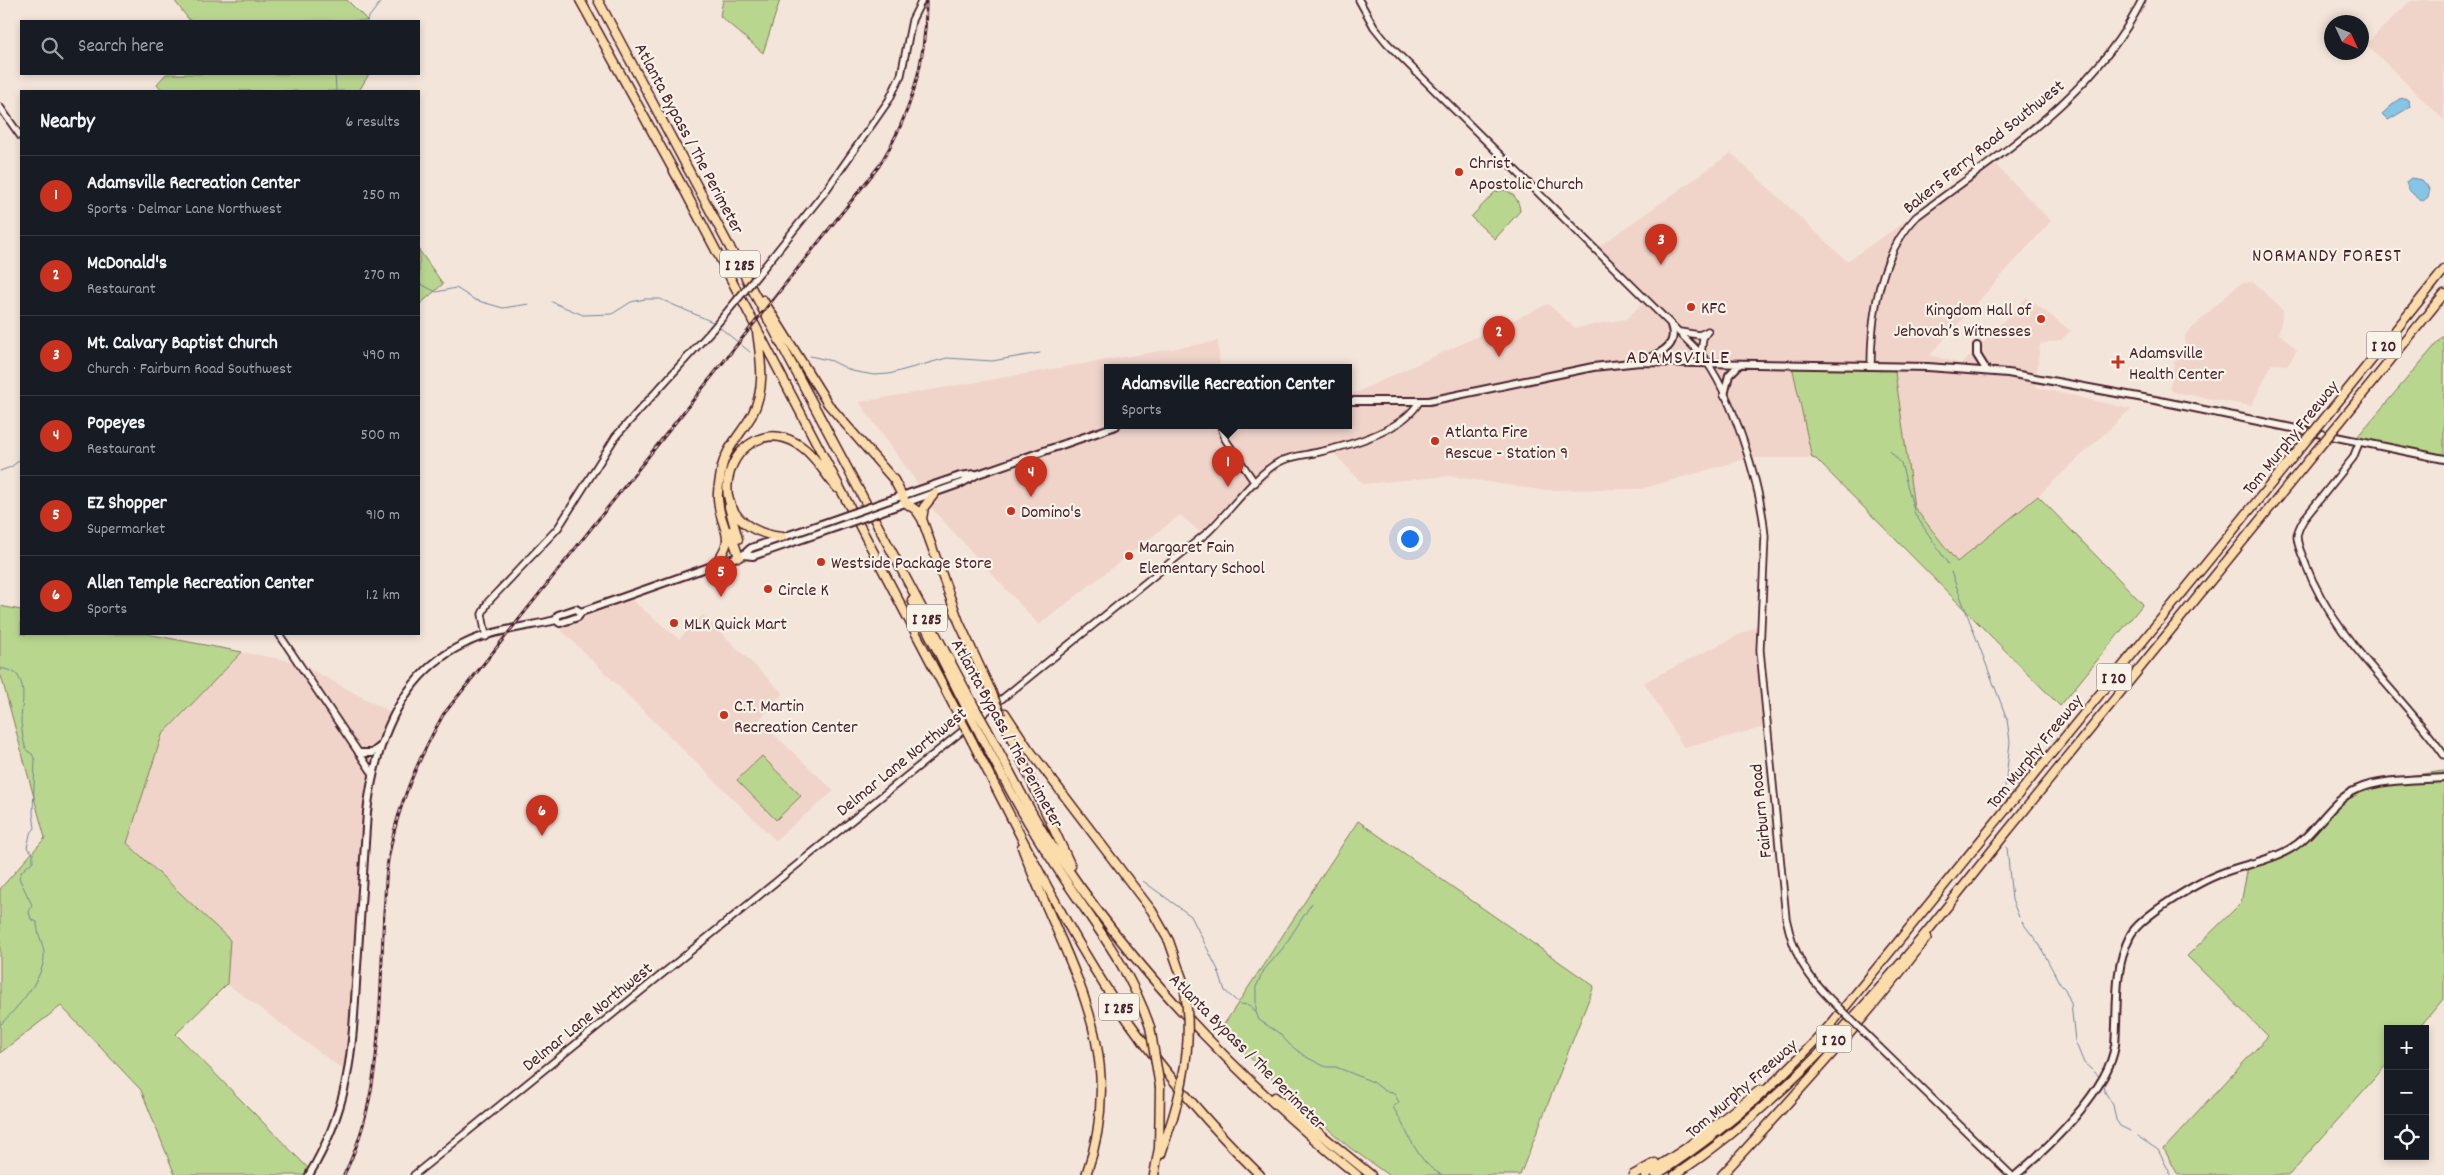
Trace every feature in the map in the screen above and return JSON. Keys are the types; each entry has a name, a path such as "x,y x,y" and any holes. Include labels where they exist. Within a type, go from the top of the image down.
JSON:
{"highway":[{"name":"Atlanta Bypass / The Perimeter","path":"580,0 619,68 757,328 1071,929 1129,1021 1195,1107 1260,1175"},
{"name":"Atlanta Bypass / The Perimeter","path":"598,0 742,268 971,708 987,728 1045,834 1086,895 1138,961 1231,1061 1290,1118 1357,1175"},
{"path":"742,268 780,324 828,404 894,480 904,499 922,519 959,622 1003,715 1045,814 1086,895"},
{"name":"Tom Murphy Freeway","path":"1656,1175 1738,1116 1811,1046 1863,988 2444,270"},
{"name":"Tom Murphy Freeway","path":"1676,1175 1748,1121 1815,1060 1842,1032 1970,879 2444,294"},
{"path":"713,566 723,555 728,541 718,498 726,454 751,416 759,395 762,372 757,328"},
{"path":"741,556 729,505 727,478 735,458 753,443 775,438 791,440 803,448 844,496"},
{"path":"720,481 725,514 741,556"},
{"path":"922,519 924,507 935,493"},
{"path":"729,505 739,518 751,528 764,534 782,537"},
{"path":"971,708 980,734 1033,830 1118,956 1138,994 1150,1027 1160,1087 1159,1148 1154,1175"},
{"path":"1003,715 1152,911 1169,941 1184,984 1189,1015 1188,1055 1173,1117 1154,1175"},
{"path":"1011,817 1084,997 1097,1040 1102,1078 1102,1102 1097,1137 1086,1175"},
{"path":"1722,1175 1862,1020 1898,976 1970,879"},
{"path":"1645,1175 1714,1126 1811,1046"},
{"path":"1231,1061 1371,1175"},
{"path":"1633,1175 1714,1126"}],"main road":[{"path":"1640,362 1662,352 1670,345 1674,335 1671,325"},
{"path":"1977,346 1979,359 1987,371"},
{"path":"1352,401 1419,402 1460,396 1593,367 1640,362 1710,365 1871,366 1987,371 2047,379 2444,459"},
{"path":"1724,396 1729,376 1739,365"},
{"path":"904,499 935,493 962,483 978,474 1107,429"},
{"path":"741,556 753,556 960,476 978,474"},
{"path":"309,1175 335,1123 349,1073 367,812 372,774 394,713 417,679 447,653 465,643 556,620 560,623 570,620 578,617 581,612 741,556 751,548 782,537 835,523"},
{"path":"359,753 372,752 381,746"},
{"path":"2016,1175 2051,1144 2108,1069 2114,1046 2120,967 2127,942 2139,924 2203,882 2222,873 2290,850 2301,842 2346,796 2357,789 2369,785 2444,778"}],"street":[{"path":"486,637 482,614 488,602 558,528 616,436 712,330 828,189 889,100 901,74 912,20 922,0"},
{"name":"Fairburn Road","path":"1359,0 1374,27 1394,50 1710,365 1743,442 1764,521 1761,665 1786,918 1791,941 1800,962 1813,981 2011,1175"},
{"name":"Bakers Ferry Road Southwest","path":"1871,366 1874,316 1896,242 1916,217 2022,136 2072,93 2118,42 2142,0"},
{"path":"0,107 20,136"},
{"path":"1678,331 1690,335 1699,335 1708,331 1703,338 1701,354"},
{"name":"Delmar Lane Northwest","path":"414,1175 1208,532 1269,468 1280,461 1355,443 1381,432 1408,416 1419,402"},
{"path":"1222,429 1225,438 1255,483"},
{"path":"2359,443 2353,458 2299,527 2298,544 2322,603 2356,650 2418,720 2444,755"},
{"path":"280,635 372,774"}],"shaded area":[{"path":"2411,0 2444,0 2444,120 2369,47 2369,41"},
{"path":"1731,153 1847,261 1993,162 2051,221 1930,355 1962,364 2027,297 2071,331 2061,340 2040,344 2035,387 2131,409 2038,496 1957,562 1914,507 1894,365 1791,361 1812,458 1749,458 1641,489 1541,490 1449,476 1363,484 1332,451 1286,461 1206,537 1180,515 1039,625 925,501 920,487 859,402 1218,341 1220,364 1104,364 1104,429 1352,429 1352,394 1548,304 1575,328 1626,319 1645,301 1597,248"},
{"path":"2254,282 2283,311 2279,333 2297,350 2288,365 2272,364 2251,406 2173,392 2170,388 2174,362 2180,358 2185,345 2185,335 2234,288 2242,283"},
{"path":"626,595 679,639 703,615 783,693 759,720 834,791 775,840 551,620"},
{"path":"1759,625 1773,725 1684,748 1644,682"},
{"path":"242,652 297,662 390,712 367,801 349,1074 227,984 230,940 127,843 162,735"}],"green space":[{"path":"174,0 347,0 367,20 189,20"},
{"path":"723,0 780,0 763,53 720,16"},
{"path":"165,75 368,75 360,90 162,90 157,84"},
{"path":"1505,190 1516,198 1520,211 1495,239 1471,217 1495,192"},
{"path":"420,251 443,284 420,304"},
{"path":"2444,335 2444,452 2438,459 2352,443"},
{"path":"1791,361 1894,365 1914,507 1957,562 2038,496 2143,604 2060,706 1816,459 1812,458"},
{"path":"0,606 20,610 20,635 152,635 242,652 162,735 127,843 230,940 227,984 176,1034 311,1171 308,1175 175,1175 141,1090 61,1006 0,1053 0,889 45,838 0,672"},
{"path":"762,756 801,796 776,820 737,780"},
{"path":"2444,771 2444,998 2421,1025 2384,1025 2384,1068 2289,1175 2178,1175 2164,1149 2268,1036 2187,956 2241,903 2249,862 2298,843 2324,817 2365,782"},
{"path":"1358,821 1594,986 1520,1175 1388,1175 1349,1147 1281,1088 1221,1029"}],"water":[{"path":"2405,98 2409,101 2410,107 2388,120 2382,114 2399,99"},
{"path":"2411,178 2422,180 2430,189 2428,197 2423,201 2408,188 2406,182"}],"waterway":[{"path":"367,20 382,0"},
{"path":"335,75 336,90"},
{"path":"420,284 436,292 456,288 475,300 503,308 529,304"},
{"path":"552,302 583,315 612,314 631,302 645,299 660,299 715,323"},
{"path":"718,326 750,352"},
{"path":"810,356 832,361 852,371 874,375 889,374 947,358 992,361 1040,353"},
{"path":"1890,451 1901,463 1915,514 1948,564"},
{"path":"0,471 11,467 20,460"},
{"path":"1951,572 2007,719 2010,742 2005,787"},
{"path":"0,668 14,672 21,681 23,693 21,722 23,739 26,750 32,754 35,760 33,813 35,828 30,834 27,848 33,853 33,861 22,871 19,878 32,905 29,912 31,919 37,922 44,953 40,972 29,992 0,1025"},
{"path":"2007,847 2012,900 2019,917"},
{"path":"1143,881 1191,916 1218,970 1225,991 1240,1004 1250,1005 1255,1011"},
{"path":"1312,903 1283,948 1264,970 1256,987 1256,1012 1259,1020 1279,1033 1290,1045 1306,1057 1326,1067 1336,1067 1373,1082 1385,1091 1393,1092 1399,1102 1393,1107 1413,1145 1426,1163 1442,1175"},
{"path":"2022,922 2039,944 2060,984 2065,989 2071,1003 2075,1041 2084,1063 2100,1077"},
{"path":"2104,1085 2105,1092 2113,1105 2116,1120 2120,1126 2130,1131"},
{"path":"2137,1136 2158,1150 2171,1175"}],"railway":[{"path":"344,1175 357,1144 373,1080 380,1012 386,876 389,855 403,800 425,749 443,715 879,166 900,127 915,86 924,44 926,0"}],"place":[{"name":"Christ Apostolic Church","path":"1459,172"},
{"name":"Mt. Calvary Baptist Church","path":"1661,265"},
{"name":"KFC","path":"1691,307"},
{"name":"Kingdom Hall of Jehovah’s Witnesses","path":"2041,319"},
{"name":"McDonald's","path":"1499,357"},
{"name":"Adamsville Health Center","path":"2118,362"},
{"name":"Atlanta Fire Rescue - Station 9","path":"1435,441"},
{"name":"Adamsville Recreation Center","path":"1228,487"},
{"name":"Popeyes","path":"1031,497"},
{"name":"Domino's","path":"1011,511"},
{"name":"Margaret Fain Elementary School","path":"1129,556"},
{"name":"Westside Package Store","path":"821,562"},
{"name":"Circle K","path":"768,589"},
{"name":"EZ Shopper","path":"721,597"},
{"name":"MLK Quick Mart","path":"674,623"},
{"name":"C.T. Martin Recreation Center","path":"724,715"},
{"name":"Allen Temple Recreation Center","path":"542,836"}],"district":[{"name":"NORMANDY FOREST","path":"2327,254"},
{"name":"ADAMSVILLE","path":"1678,356"}]}
